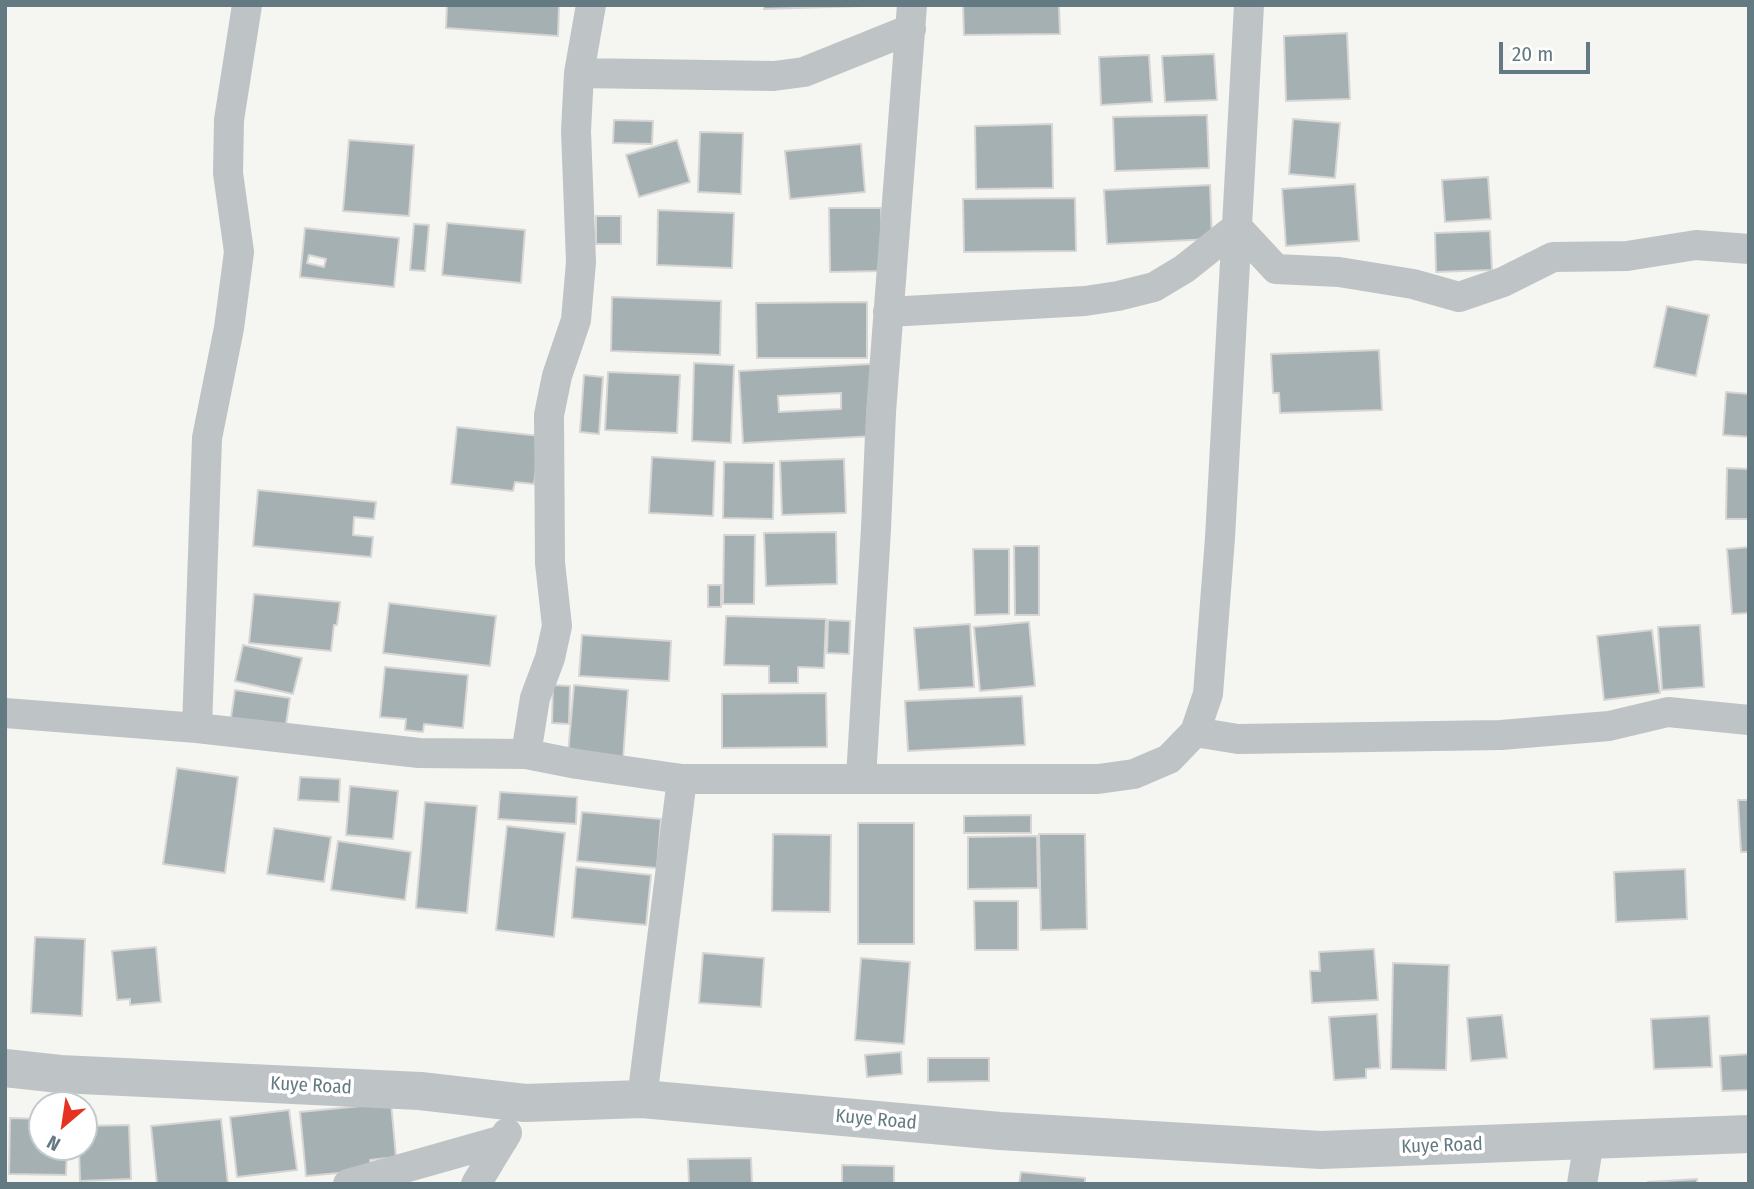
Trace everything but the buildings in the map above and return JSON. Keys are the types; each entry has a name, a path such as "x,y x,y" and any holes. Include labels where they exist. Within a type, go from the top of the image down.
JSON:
{"street":[{"path":"197,728 207,438 229,328 239,252 228,173 229,120 247,5"},
{"path":"526,754 535,698 550,658 557,626 550,563 549,415 557,376 576,320 581,262 576,131 579,73 591,5"},
{"path":"5,713 197,728 419,753 526,754 682,779 1110,778 1134,774 1169,759 1195,732 1208,694 1220,538 1249,5"},
{"path":"579,73 774,76 804,72 911,17"},
{"path":"861,778 888,312 911,17"},
{"path":"1237,227 1276,269 1339,272 1413,284 1459,298 1503,282 1553,257 1628,256 1696,245 1749,249"},
{"path":"888,312 1085,301 1118,296 1154,287 1237,227"},
{"path":"1195,732 1238,739 1501,734 1609,726 1668,712 1749,720"},
{"path":"642,1099 682,779"},
{"name":"Kuye Road","path":"5,1068 60,1074 420,1091 525,1103 642,1099 1000,1131 1321,1150 1749,1134"},
{"path":"476,1184 525,1103"},
{"path":"348,1184 503,1140"},
{"path":"1582,1184 1589,1141"}]}
